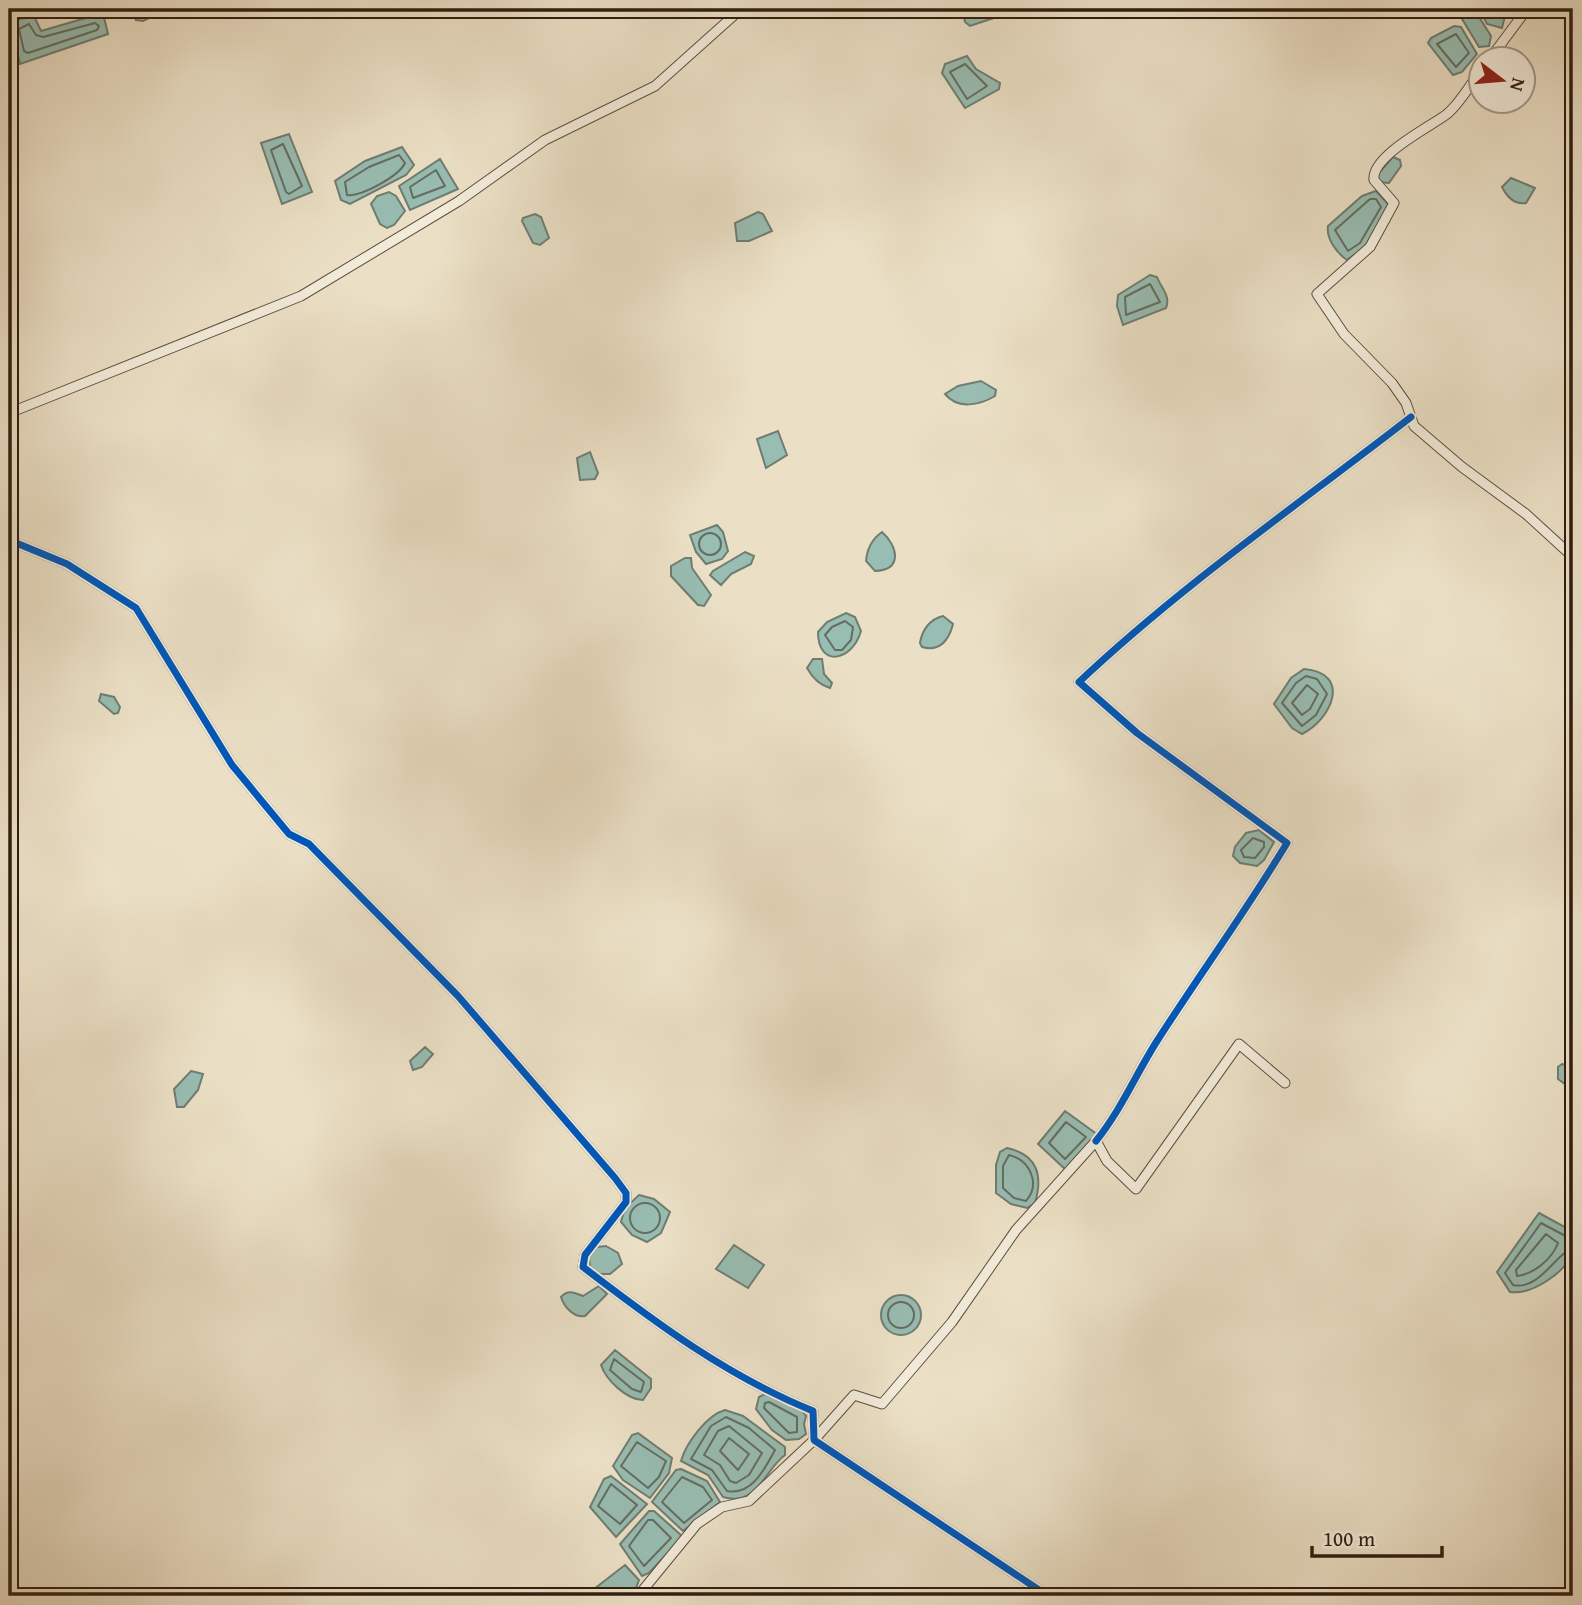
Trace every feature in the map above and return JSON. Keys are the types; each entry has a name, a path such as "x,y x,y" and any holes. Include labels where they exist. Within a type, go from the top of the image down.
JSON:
{"street":[{"path":"9,413 301,296 459,201 545,141 655,86 741,9"},
{"path":"1499,46 1527,9"},
{"path":"1466,90 1449,113 1387,155 1376,169 1374,180 1391,197 1394,203 1391,210 1370,247 1317,294 1338,326 1392,383 1406,403 1414,426 1526,514 1573,557"},
{"path":"638,1596 697,1524 722,1507 749,1501 814,1440 855,1395 882,1404 952,1322 1016,1230 1114,1119 1156,1043 1243,917 1287,843 1137,733 1079,682 1129,635 1410,418"},
{"path":"9,540 67,564 136,608 232,765 289,834 309,844 458,996 615,1178 626,1193 626,1202 584,1255 583,1266 673,1336 721,1367 813,1411 814,1440"},
{"path":"1096,1141 1107,1161 1136,1189 1239,1044 1285,1083"},
{"path":"814,1440 1048,1596"}],"water":[{"path":"131,9 167,9 143,21 136,20"},
{"path":"962,9 1008,9 1009,13 970,26 965,22"},
{"path":"1456,9 1474,9 1491,36 1489,46 1478,46"},
{"path":"1479,9 1501,9 1505,16 1502,28 1487,24"},
{"path":"103,13 108,34 20,64 10,21 34,16 41,31"},
{"path":"1454,26 1461,27 1472,46 1466,46 1466,67 1462,72 1453,75 1428,43 1431,38"},
{"path":"967,56 976,69 1000,83 999,89 965,108 942,73 945,64"},
{"path":"289,134 312,192 282,204 261,143"},
{"path":"402,147 414,165 406,175 350,204 341,200 335,181 365,161"},
{"path":"1393,157 1400,160 1401,166 1389,183 1378,182 1377,175"},
{"path":"440,159 458,189 410,210 399,186"},
{"path":"1511,178 1535,188 1526,203 1514,201 1504,191 1502,187"},
{"path":"1376,191 1389,205 1365,247 1347,260 1333,245 1328,226 1362,196"},
{"path":"389,192 396,196 405,211 394,225 387,228 380,224 371,204 377,196"},
{"path":"758,212 763,214 772,231 749,241 737,241 735,223"},
{"path":"535,214 541,217 549,238 540,245 533,243 522,221 523,218"},
{"path":"1150,275 1157,277 1165,292 1166,308 1123,325 1117,306 1118,295"},
{"path":"981,381 996,390 995,396 983,402 963,404 945,394 958,386"},
{"path":"778,431 787,455 766,468 757,439"},
{"path":"590,452 598,473 595,479 580,480 577,458"},
{"path":"717,525 723,532 728,551 722,559 706,564 696,552 690,535"},
{"path":"882,532 892,544 894,562 884,570 875,571 866,561 869,548"},
{"path":"745,552 754,556 751,564 731,574 721,585 710,575 713,571"},
{"path":"685,558 691,558 692,568 711,595 704,606 698,605 671,576 671,566"},
{"path":"846,613 855,617 861,631 850,649 836,657 829,656 819,644 818,632 827,622"},
{"path":"943,616 953,624 946,640 934,648 922,647 920,643 925,630 931,622"},
{"path":"813,659 822,659 824,674 832,683 830,688 816,680 807,668"},
{"path":"1304,669 1319,672 1328,679 1332,687 1332,697 1322,718 1302,734 1292,728 1274,704 1291,678"},
{"path":"101,694 114,697 120,707 118,713 114,714 99,701"},
{"path":"1259,830 1274,842 1264,860 1257,866 1240,863 1233,856 1235,847 1246,833"},
{"path":"425,1047 433,1054 422,1067 413,1070 410,1061"},
{"path":"1562,1064 1573,1067 1573,1090 1558,1079 1558,1067"},
{"path":"191,1071 203,1074 198,1090 184,1107 177,1107 174,1089"},
{"path":"1065,1111 1098,1135 1066,1170 1038,1144"},
{"path":"1007,1148 1026,1156 1036,1168 1038,1184 1035,1203 1027,1208 1011,1204 996,1193 996,1165 1000,1152"},
{"path":"639,1195 654,1199 670,1212 661,1233 647,1242 632,1235 621,1222 625,1208"},
{"path":"1539,1213 1563,1226 1573,1235 1573,1252 1563,1268 1547,1281 1528,1290 1510,1292 1497,1272"},
{"path":"734,1245 764,1265 748,1288 716,1269"},
{"path":"606,1246 618,1253 622,1264 610,1274 598,1274 590,1267 589,1257 597,1247"},
{"path":"599,1286 607,1294 585,1316 570,1311 561,1297 569,1292 583,1296"},
{"path":"901,1295 915,1301 921,1315 915,1329 901,1335 887,1329 881,1315 887,1301"},
{"path":"615,1350 651,1379 651,1388 643,1400 624,1393 612,1383 604,1371 601,1365"},
{"path":"765,1394 802,1411 806,1416 806,1434 799,1439 786,1440 772,1430 756,1409 759,1397"},
{"path":"725,1410 743,1416 785,1447 785,1455 759,1485 744,1497 735,1499 723,1497 708,1475 681,1461 687,1446 698,1431 711,1418"},
{"path":"638,1433 672,1458 669,1473 650,1498 623,1480 613,1466 632,1435"},
{"path":"681,1469 707,1481 720,1502 683,1531 652,1502 676,1470"},
{"path":"611,1476 647,1504 616,1537 590,1507 604,1479"},
{"path":"649,1511 654,1511 681,1535 680,1540 649,1573 642,1576 620,1544"},
{"path":"625,1565 639,1580 633,1596 579,1596 586,1589 594,1589"}],"cycle path":[{"path":"1096,1141 1157,1041 1287,843 1137,733 1079,682 1200,578 1411,417"},
{"path":"9,540 67,564 136,608 232,765 289,834 309,844 458,996 615,1178 626,1193 626,1202 585,1255 583,1267 693,1347 751,1382 813,1411 814,1440 1048,1596"}]}
